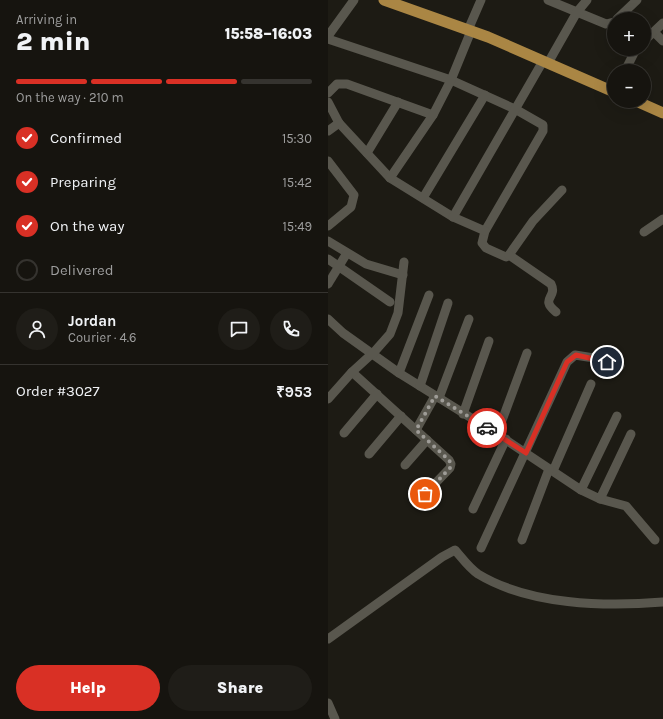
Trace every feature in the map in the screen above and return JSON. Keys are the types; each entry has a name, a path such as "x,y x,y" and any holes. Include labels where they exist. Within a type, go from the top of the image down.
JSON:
{"main road":[{"path":"384,0 470,31 607,89"},
{"path":"651,108 663,113"}],"street":[{"path":"354,0 328,38 451,80 515,109 541,123 544,129 485,232 482,243 483,246 506,257 508,255 551,284 553,291 548,302 548,306 556,312"},
{"path":"390,178 433,115 451,80 481,0"},
{"path":"548,0 607,24"},
{"path":"453,217 515,109 577,12 587,0"},
{"path":"624,12 637,0"},
{"path":"651,35 663,23"},
{"path":"654,32 663,41"},
{"path":"328,93 337,84 347,84 433,115"},
{"path":"423,198 485,95"},
{"path":"328,102 339,123 390,178 453,217 485,232"},
{"path":"367,153 398,102"},
{"path":"328,131 339,123"},
{"path":"328,161 354,195 351,207 328,226"},
{"path":"508,255 533,221 562,190"},
{"path":"644,232 663,219"},
{"path":"328,241 366,264 403,275"},
{"path":"328,284 347,253"},
{"path":"328,259 390,302"},
{"path":"328,398 352,372 382,344 394,325 398,313 404,262"},
{"path":"399,373 429,295"},
{"path":"420,386 448,303"},
{"path":"328,319 343,333 399,373 497,434 581,490 626,506 655,540"},
{"path":"416,430 437,397 469,319"},
{"path":"463,414 490,341"},
{"path":"497,434 527,353"},
{"path":"481,548 567,362 571,357 576,355 594,358 620,366"},
{"path":"352,372 449,460 451,464 450,468 425,494"},
{"path":"522,540 551,470 591,384"},
{"path":"344,433 377,394"},
{"path":"369,454 401,416"},
{"path":"581,490 617,416"},
{"path":"600,498 631,434"},
{"path":"405,465 427,440"},
{"path":"473,509 506,440"},
{"path":"328,639 442,557 455,550 477,573 502,586 543,597 598,604 663,602"},
{"path":"328,703 335,719"}],"way so far":[{"path":"425,494 450,468 451,464 449,460 416,430 435,396 487,428"}],"route":[{"path":"487,428 526,453 567,362 571,357 576,355 607,362"}]}
